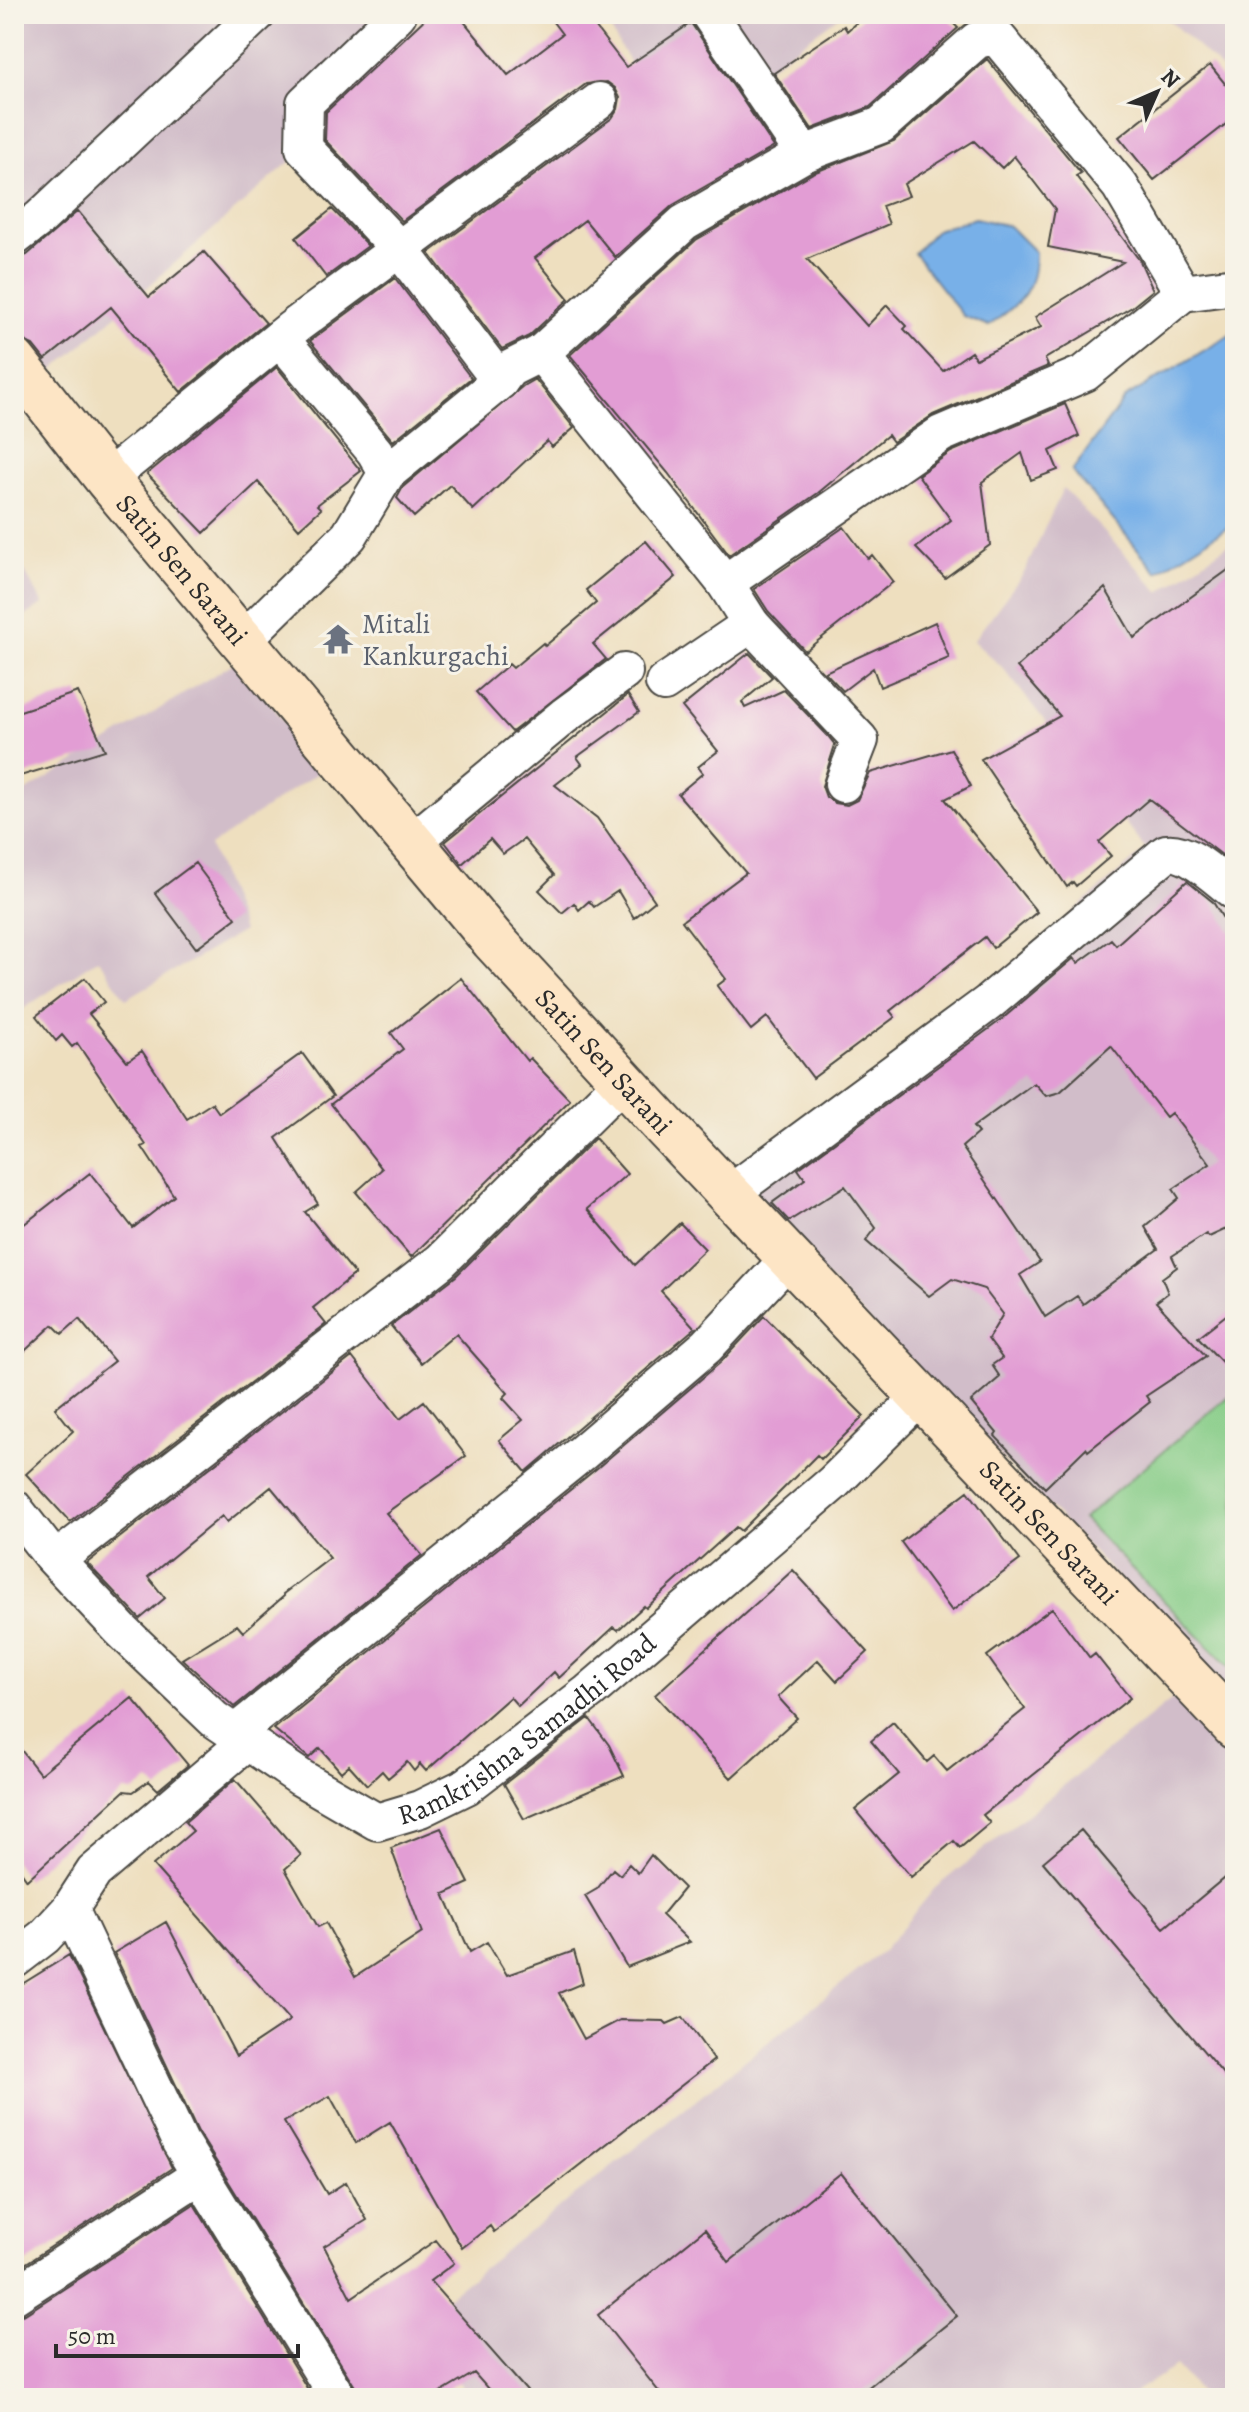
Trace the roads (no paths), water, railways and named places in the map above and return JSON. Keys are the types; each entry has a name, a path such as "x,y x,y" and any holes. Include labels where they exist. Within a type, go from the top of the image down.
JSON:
{"main road":[{"name":"Satin Sen Sarani","path":"14,361 107,479 493,940 729,1194 1235,1727"}],"street":[{"path":"14,238 52,207 257,14"},
{"path":"398,14 305,103 304,148 401,251 500,381"},
{"path":"709,14 804,154"},
{"path":"243,640 349,536 387,473 500,381 509,369 541,353 684,223 804,154 881,125 977,40 1000,25 1120,186 1183,293"},
{"path":"107,479 280,338 599,101"},
{"path":"725,583 941,434 1085,373 1183,293 1235,286"},
{"path":"280,338 375,452 387,473"},
{"path":"541,353 725,583 751,624 860,740 843,784"},
{"path":"664,683 751,624"},
{"path":"413,841 564,716 624,672"},
{"path":"729,1194 988,1003 1166,853 1175,851 1186,857 1235,892"},
{"path":"56,1560 441,1261 623,1081"},
{"path":"14,1960 44,1937 70,1909 94,1872 241,1737 696,1355 790,1257"},
{"name":"Ramkrishna Samadhi Road","path":"17,1517 121,1630 214,1719 377,1822 420,1809 467,1786 589,1692 810,1503 921,1396"},
{"path":"70,1909 180,2142 338,2398"},
{"path":"14,2296 200,2175"}],"water":[{"path":"975,218 1009,226 1035,252 1029,287 1017,303 989,326 963,316 914,253 936,230"},
{"path":"1235,332 1235,523 1157,572 1072,471 1125,398"}],"place":[{"name":"Mitali Kankurgachi","path":"338,639"}]}
